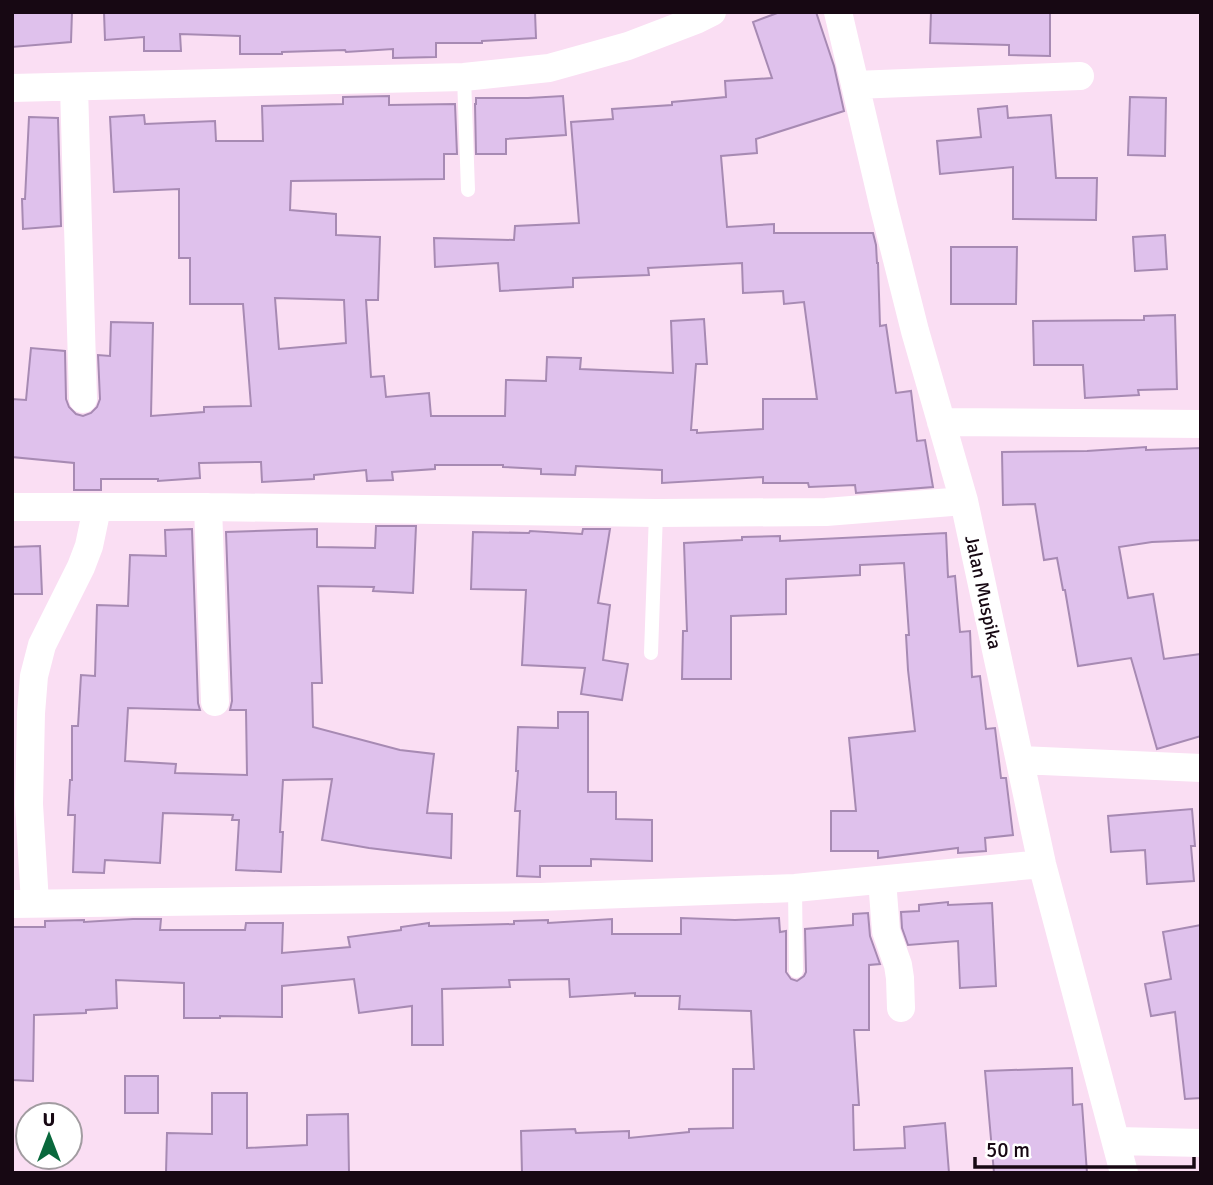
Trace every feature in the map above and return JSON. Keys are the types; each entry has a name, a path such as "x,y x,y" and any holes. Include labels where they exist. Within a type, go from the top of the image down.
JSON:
{"street":[{"path":"12,88 464,77 549,68 628,46 712,12"},
{"name":"Jalan Muspika","path":"838,12 911,318 964,501 1042,864 1124,1173"},
{"path":"856,85 1080,76"},
{"path":"74,88 83,399"},
{"path":"941,422 1201,424"},
{"path":"12,507 826,512 964,501"},
{"path":"208,507 215,702"},
{"path":"97,508 89,546 41,645 34,676 24,903 512,898 796,888 1042,864"},
{"path":"1020,760 1201,768"},
{"path":"882,880 886,931 898,965 901,1008"},
{"path":"1116,1141 1201,1143"}],"lane":[{"path":"464,77 468,190"},
{"path":"650,653 656,513"},
{"path":"796,888 796,971"}],"building":[{"path":"12,12 72,12 71,42 12,47"},
{"path":"104,12 535,12 536,38 482,43 436,43 436,57 393,58 393,49 240,54 240,36 180,34 181,51 144,51 144,37 105,40"},
{"path":"780,12 816,12 834,66 844,111 756,139 757,153 721,156 727,227 774,224 774,233 873,233 878,263 880,326 886,325 896,393 911,391 917,441 925,440 933,487 856,493 855,485 809,487 808,483 763,483 763,477 662,483 662,470 576,466 575,475 541,474 541,469 503,465 435,465 435,469 392,472 393,480 367,481 366,470 314,475 314,479 262,482 261,462 199,463 200,478 158,481 101,479 101,490 74,490 74,463 12,457 12,399 26,400 31,348 65,351 66,399 76,414 83,416 97,407 100,399 98,355 110,356 111,322 153,323 151,416 204,412 204,407 251,406 243,304 190,304 190,258 179,258 179,189 114,192 110,117 144,115 145,124 215,121 216,141 263,141 262,106 343,104 343,97 389,96 389,105 455,104 457,154 444,154 444,179 291,181 290,210 336,214 336,235 380,237 378,300 366,300 371,377 384,376 386,397 429,393 431,416 505,416 506,380 546,381 547,357 581,358 580,369 673,373 671,321 704,319 707,364 696,364 691,430 697,430 697,433 763,429 763,399 817,399 804,302 784,304 783,291 743,293 742,263 648,268 649,275 573,278 573,287 500,291 498,263 435,267 434,238 514,240 515,226 579,223 571,122 613,119 612,109 672,105 672,102 726,97 725,81 772,78 753,22","holes":["275,298 344,300 346,343 279,349"]},
{"path":"931,12 1050,12 1050,56 1009,55 1009,45 930,43"},
{"path":"563,96 566,135 506,139 506,154 476,154 476,98"},
{"path":"1130,97 1166,98 1165,156 1128,155"},
{"path":"1007,106 1008,118 1051,115 1056,178 1097,178 1096,220 1013,219 1013,167 940,174 937,141 981,137 978,109"},
{"path":"29,117 58,118 61,226 23,229 22,199 25,199"},
{"path":"1165,235 1167,269 1135,271 1133,237"},
{"path":"951,247 1017,247 1016,304 951,304"},
{"path":"1175,315 1177,389 1138,390 1139,395 1085,398 1083,365 1034,365 1033,321 1144,320 1144,316"},
{"path":"1146,447 1146,450 1201,448 1201,540 1152,542 1119,547 1128,598 1153,594 1164,659 1201,654 1201,736 1157,749 1131,658 1078,666 1057,558 1044,560 1035,504 1003,505 1002,452"},
{"path":"376,526 416,526 413,593 373,591 374,587 318,586 322,683 312,683 313,727 400,750 434,754 427,813 452,814 451,858 322,840 332,779 283,780 281,872 236,870 239,820 232,820 233,815 163,813 160,863 105,860 104,873 73,872 75,815 68,815 72,780 72,726 78,726 81,675 95,676 97,605 128,606 130,555 166,556 165,530 192,529 200,710 128,708 125,761 176,764 175,773 247,775 246,710 230,710 232,701 226,532 317,529 317,547 375,548"},
{"path":"583,529 610,529 598,603 610,605 603,660 628,664 622,700 581,694 585,668 522,665 526,590 471,589 473,532 582,534"},
{"path":"946,533 948,577 955,576 960,632 970,631 972,677 980,676 986,729 995,728 1001,778 1006,778 1013,835 985,838 986,851 958,853 958,848 878,858 878,851 831,851 831,811 856,811 849,738 915,731 908,670 906,635 909,635 904,563 860,565 860,575 786,579 786,614 731,616 731,679 682,679 683,631 687,631 684,543 742,540 742,537 780,536 780,541"},
{"path":"40,546 42,594 12,594 12,547"},
{"path":"558,712 588,712 588,792 616,792 616,819 652,820 652,861 591,859 591,866 540,866 540,877 517,876 520,811 515,811 518,727 558,728"},
{"path":"1192,809 1194,881 1147,884 1145,850 1111,852 1108,816"},
{"path":"948,902 948,905 992,903 996,986 960,988 958,941 908,945 902,928 901,912 919,911 919,905"},
{"path":"868,913 870,936 880,964 869,965 869,1030 854,1030 859,1105 853,1105 854,1150 905,1148 904,1127 945,1123 949,1173 522,1173 521,1131 629,1131 629,1138 689,1132 689,1129 733,1128 733,1069 754,1069 751,1011 679,1009 680,996 635,996 635,993 570,997 569,979 509,980 510,987 442,989 443,1045 412,1045 412,1006 359,1013 354,979 282,986 282,1017 220,1018 184,1018 184,983 116,980 117,1008 86,1010 86,1013 34,1015 33,1081 12,1080 12,927 45,927 45,921 161,919 160,930 245,930 246,923 283,923 282,953 350,947 348,937 401,930 401,927 429,923 429,926 612,919 612,934 681,934 681,918 779,918 780,932 786,931 786,972 791,979 797,981 806,972 805,929 853,925 853,914"},
{"path":"1201,925 1201,1098 1185,1099 1175,1012 1151,1016 1145,984 1171,979 1163,932"},
{"path":"1072,1068 1073,1105 1082,1104 1087,1173 994,1173 985,1071"},
{"path":"125,1076 158,1076 158,1113 125,1113"},
{"path":"212,1093 247,1093 247,1148 307,1145 307,1115 348,1114 349,1173 166,1173 167,1133 212,1134"}]}
